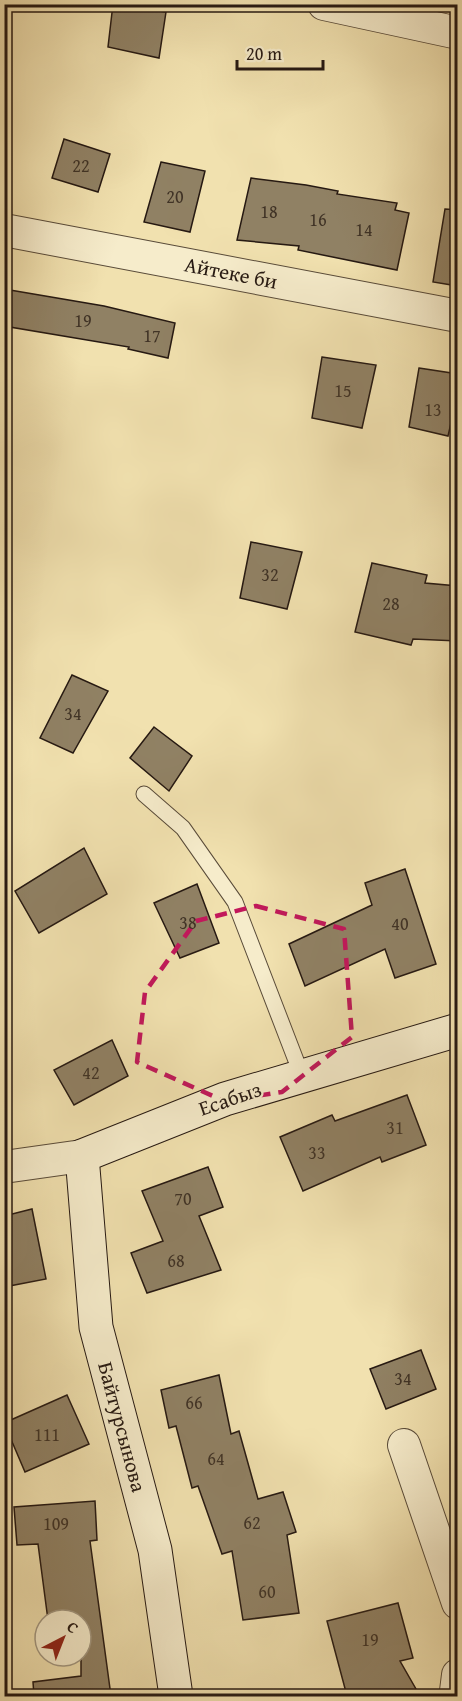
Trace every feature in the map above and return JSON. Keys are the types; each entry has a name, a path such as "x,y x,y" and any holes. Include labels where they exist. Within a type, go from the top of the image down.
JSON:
{"main road":[{"name":"Есабыз","path":"82,1156 225,1099 458,1030"},
{"name":"Байтурсынова","path":"82,1156 96,1327 155,1550 176,1696"}],"street":[{"path":"324,4 458,33"},
{"name":"Айтеке би","path":"4,230 458,316"},
{"name":"Есабыз","path":"4,1167 82,1156"},
{"path":"404,1445 458,1603"},
{"path":"458,1675 456,1691 458,1694"}],"lane":[{"path":"144,794 183,828 235,902 302,1076"}],"highlighted area":[{"path":"256,906 344,929 352,1037 282,1092 224,1101 137,1062 145,992 196,921"}],"building":[{"path":"113,4 166,12 159,58 108,47"},
{"path":"64,139 110,154 98,192 52,178"},
{"path":"161,162 205,171 190,232 144,222"},
{"path":"251,178 306,185 338,191 337,194 397,203 395,210 409,213 397,270 298,250 299,246 237,240"},
{"path":"445,209 458,210 458,286 433,282"},
{"path":"4,289 104,306 175,323 168,358 128,349 129,347 4,326"},
{"path":"322,357 376,365 362,428 312,418"},
{"path":"419,368 458,374 458,393 448,436 409,427"},
{"path":"251,542 302,552 287,609 240,598"},
{"path":"372,563 427,575 425,583 458,586 458,641 413,639 411,645 355,632"},
{"path":"72,675 108,691 73,753 40,738"},
{"path":"154,727 192,756 169,791 130,758"},
{"path":"84,848 107,894 39,933 15,891"},
{"path":"405,869 436,964 395,978 385,949 305,986 289,944 372,905 365,883"},
{"path":"197,884 219,943 180,958 154,903"},
{"path":"112,1040 128,1076 74,1105 54,1070"},
{"path":"407,1095 426,1145 382,1162 380,1157 303,1191 280,1137 332,1115 335,1121"},
{"path":"208,1167 223,1207 199,1216 221,1270 147,1293 131,1253 163,1241 142,1191"},
{"path":"32,1209 46,1279 4,1287 4,1216"},
{"path":"421,1350 436,1389 386,1409 370,1369"},
{"path":"219,1375 231,1434 239,1431 258,1499 283,1492 296,1532 287,1535 299,1613 243,1620 232,1551 222,1554 198,1486 192,1488 176,1426 169,1428 161,1390"},
{"path":"67,1395 89,1444 25,1472 4,1423"},
{"path":"95,1501 97,1540 90,1541 111,1696 34,1696 33,1682 81,1676 81,1668 93,1668 93,1608 46,1608 38,1544 17,1545 14,1507"},
{"path":"398,1603 413,1658 400,1661 420,1696 347,1696 327,1621"}]}
